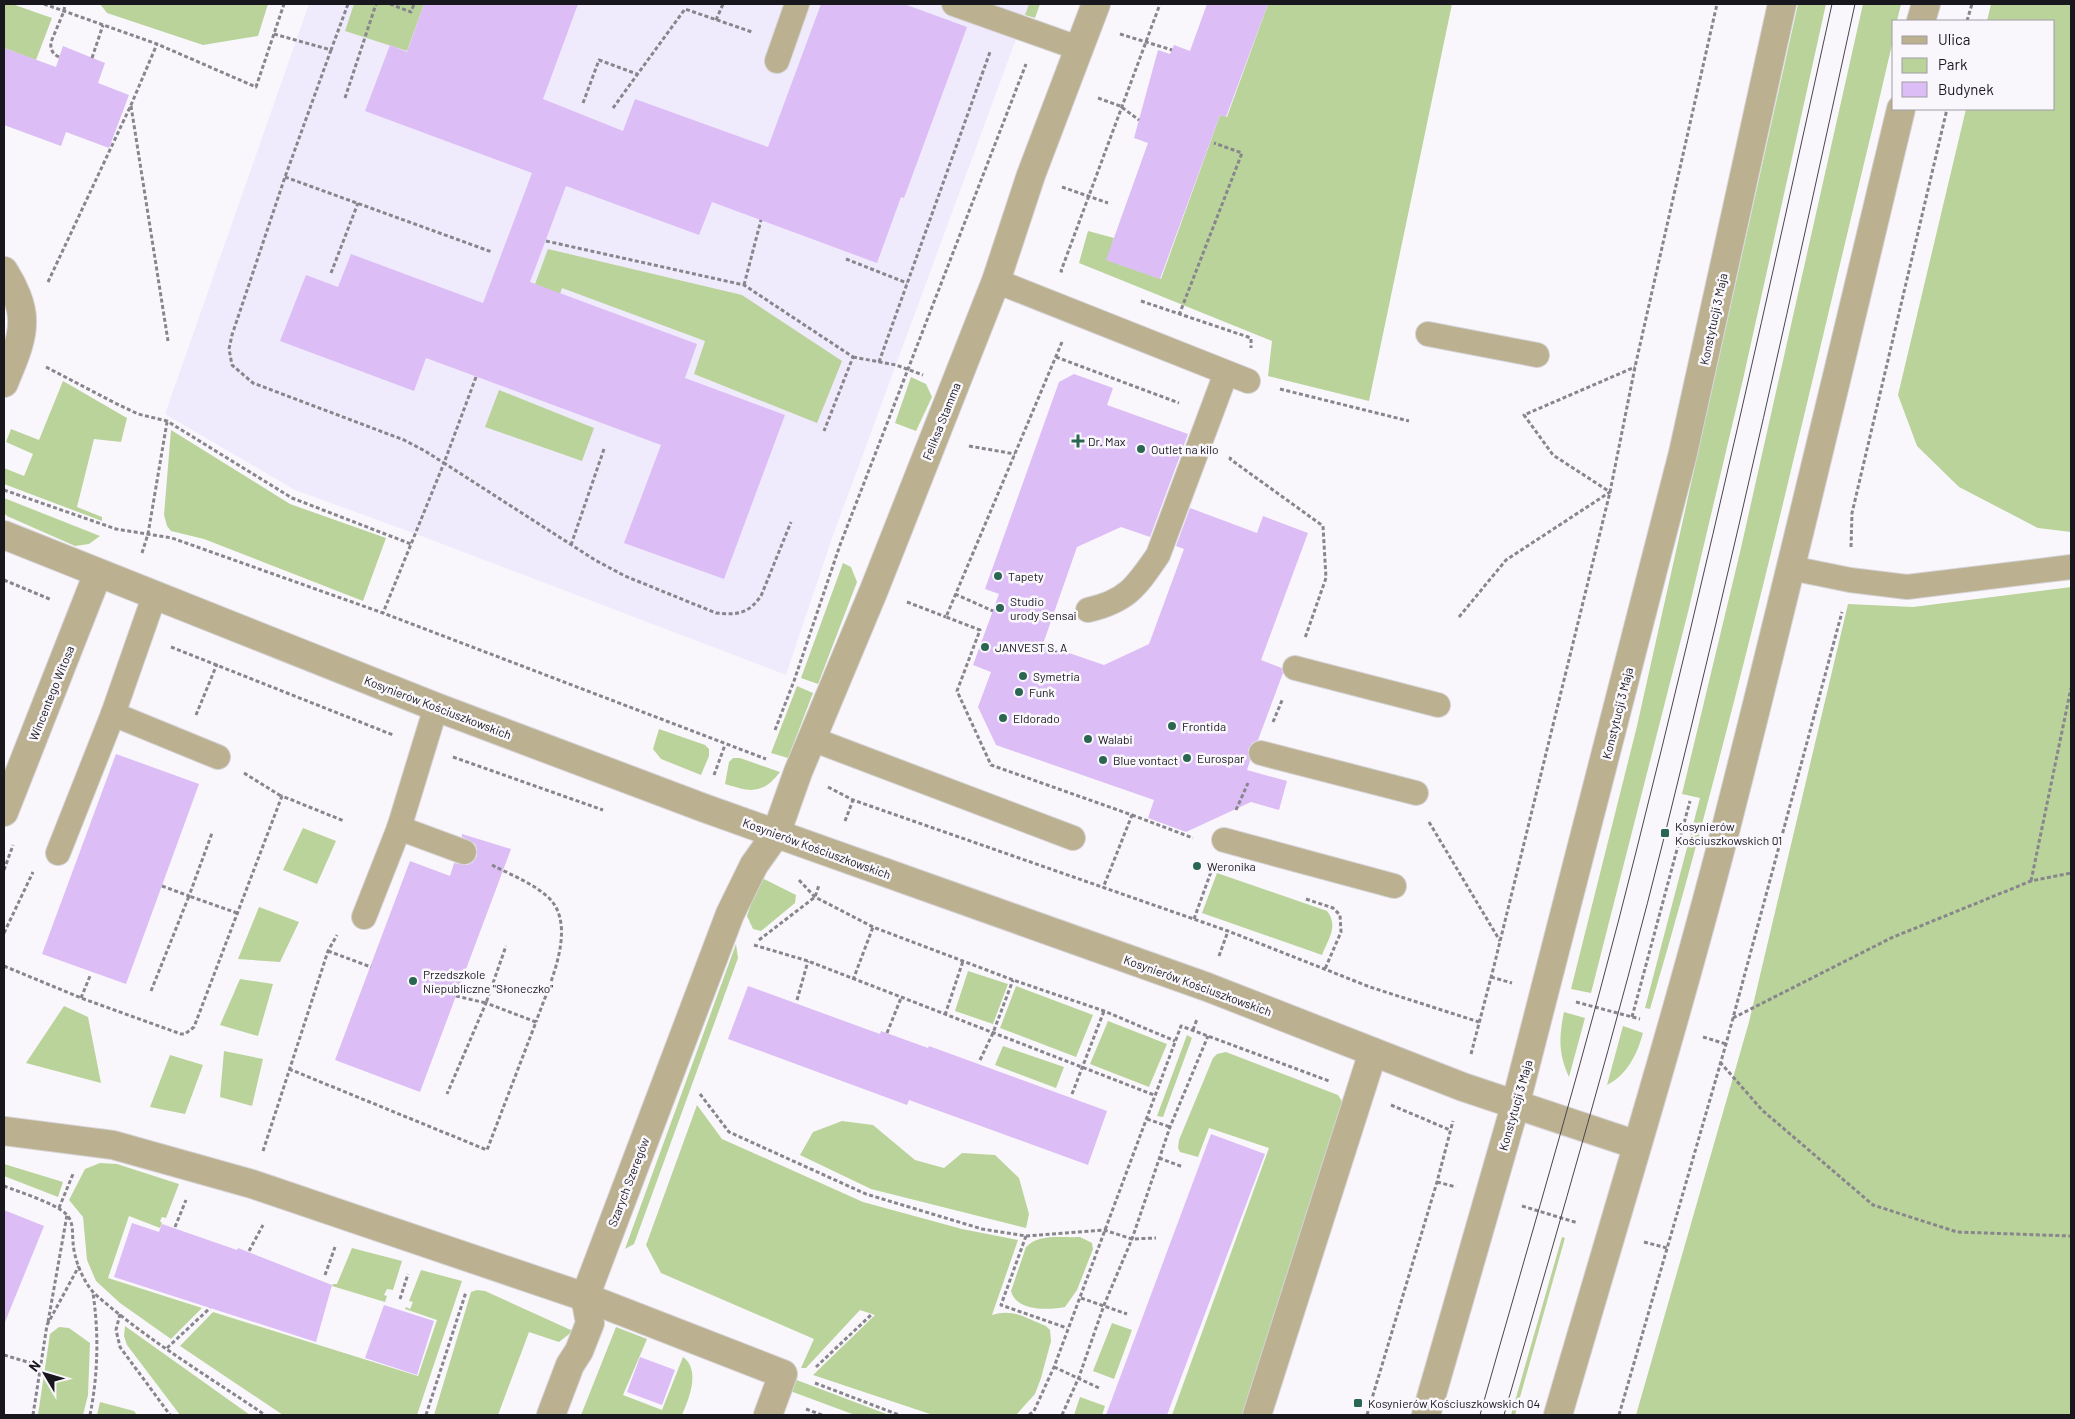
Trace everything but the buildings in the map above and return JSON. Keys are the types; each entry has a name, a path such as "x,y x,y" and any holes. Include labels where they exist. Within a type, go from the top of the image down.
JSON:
{"street":[{"name":"Konstytucji 3 Maja","path":"1426,1415 1515,1106 1545,994 1683,453 1782,4"},
{"path":"1921,20 1926,4"},
{"name":"Feliksa Stamma","path":"776,834 798,772 874,590 996,281 1031,174 1087,25"},
{"path":"1558,1415 1671,1028 1720,850 1791,568 1900,110"},
{"path":"4,271 16,295 22,323 16,351 4,384"},
{"name":"Kosynierów Kościuszkowskich","path":"4,535 436,707 776,834 1207,987 1515,1106 1637,1144"},
{"name":"Wincentego Witosa","path":"4,812 98,573"},
{"name":"Szarych Szeregów","path":"585,1297 730,914 754,865 776,834"},
{"path":"1257,1415 1373,1052"},
{"path":"4,1131 113,1144 252,1184 585,1297 793,1376 768,1415"},
{"path":"551,1415 570,1366 579,1351 590,1324 585,1297"}],"lane":[{"path":"780,52 797,4"},
{"path":"954,4 1037,34 1087,25"},
{"path":"996,281 1248,381"},
{"path":"1428,334 1536,355"},
{"path":"1088,610 1109,605 1129,594 1158,555 1216,369"},
{"path":"1791,568 1850,580 1906,587 2071,567"},
{"path":"58,852 113,714 155,594"},
{"path":"1295,668 1438,705"},
{"path":"364,918 399,828 436,707"},
{"path":"113,714 184,745 218,757"},
{"path":"812,739 1073,838"},
{"path":"1260,753 1416,793"},
{"path":"399,828 464,852"},
{"path":"1222,844 1394,886"}],"path":[{"path":"44,4 156,44 256,87 284,4"},
{"path":"60,58 54,55 50,48 50,42 64,11 65,4"},
{"path":"348,4 285,176 232,335 229,350 232,365 253,383 404,440 425,451 571,545 625,576 716,613 744,612 754,606 761,596 790,522"},
{"path":"345,98 376,4"},
{"path":"390,4 411,12 414,4"},
{"path":"716,20 723,4"},
{"path":"1070,274 1060,270 1120,106 1160,4"},
{"path":"1368,1415 1437,1182 1500,942 1610,492 1635,367 1718,4"},
{"path":"1968,20 1972,4"},
{"path":"613,108 685,9 716,20 780,52"},
{"path":"879,362 1001,21"},
{"path":"92,58 103,24"},
{"path":"1087,25 1172,50"},
{"path":"274,34 331,50"},
{"path":"774,733 794,681 840,545 1037,34"},
{"path":"45,289 131,105 156,44"},
{"path":"583,103 599,60 637,74"},
{"path":"1064,85 1120,106 1139,120"},
{"path":"131,105 168,341"},
{"path":"1619,1415 1726,1044 1850,580 1852,513 1947,110"},
{"path":"1179,315 1242,153 1214,143"},
{"path":"1031,174 1108,203"},
{"path":"285,176 492,252"},
{"path":"330,273 358,203"},
{"path":"744,285 761,220"},
{"path":"546,241 744,285 853,357 896,365"},
{"path":"846,259 907,283"},
{"path":"1134,298 1179,315 1251,338 1248,381 1409,422"},
{"path":"946,617 1075,312"},
{"path":"16,351 138,414 167,422 292,498 411,544"},
{"path":"824,431 853,357"},
{"path":"1056,357 1179,403 1216,369"},
{"path":"1610,492 1553,455 1524,415 1635,367"},
{"path":"383,614 444,463 476,377"},
{"path":"140,557 148,534 167,422"},
{"path":"933,439 1015,454"},
{"path":"571,545 604,449"},
{"path":"1194,919 1222,844 1295,668 1326,578 1323,526 1230,459 1233,449"},
{"path":"4,490 116,529 172,538 383,614 725,745 764,758 798,772 853,800 1228,931 1370,987 1478,1022"},
{"path":"1459,617 1506,560 1610,492"},
{"path":"4,580 83,613"},
{"path":"874,590 980,630 957,691 990,765 1132,815 1222,844"},
{"path":"956,594 993,611"},
{"path":"140,635 424,747 608,811"},
{"path":"184,745 217,664"},
{"path":"2031,881 2071,688"},
{"path":"712,781 725,745"},
{"path":"764,758 768,750"},
{"path":"218,757 282,796 344,821"},
{"path":"4,966 81,998 185,1034 194,1027 282,796"},
{"path":"842,829 853,800"},
{"path":"1632,1017 1690,801"},
{"path":"1103,888 1132,815"},
{"path":"1425,816 1500,942"},
{"path":"150,991 189,896 212,833"},
{"path":"289,1070 487,1150 536,1022 559,956 562,935 558,914 550,899 533,886 464,852"},
{"path":"4,933 36,865"},
{"path":"754,865 796,877 815,897 873,927 1012,980 1104,1011 1175,1041"},
{"path":"1733,1018 1892,938 2031,881 2071,873"},
{"path":"750,950 753,944 815,897 820,882"},
{"path":"162,886 237,913"},
{"path":"1298,896 1333,908 1340,915 1341,932 1325,969"},
{"path":"853,980 873,927"},
{"path":"1218,959 1228,931"},
{"path":"753,944 808,962 1154,1096"},
{"path":"447,1094 486,1003 506,946"},
{"path":"262,1152 328,951 370,967"},
{"path":"945,1015 963,961"},
{"path":"798,1000 808,962"},
{"path":"81,998 90,976"},
{"path":"1491,977 1545,994 1726,1044"},
{"path":"980,1060 993,1033 1012,980"},
{"path":"456,996 486,1003 536,1022"},
{"path":"887,1033 901,998"},
{"path":"1072,1094 1104,1011"},
{"path":"1029,1415 1034,1411 1054,1367 1181,1026 1208,1036 1170,1128 1132,1239 1104,1305 1079,1377 1062,1415"},
{"path":"1720,1062 1762,1110 1873,1205 1957,1232 2071,1236"},
{"path":"696,1090 729,1132 866,1194 982,1229 1026,1236 1104,1230 1132,1239 1156,1238"},
{"path":"1147,1119 1170,1128"},
{"path":"1159,1158 1183,1167"},
{"path":"1437,1182 1667,1248"},
{"path":"4,1186 59,1208 67,1215 73,1226 73,1243 79,1266 93,1292 97,1318 96,1370 90,1415"},
{"path":"175,1227 190,1191"},
{"path":"33,1415 67,1215"},
{"path":"249,1251 267,1217"},
{"path":"1026,1236 1001,1305 1067,1328"},
{"path":"325,1275 338,1241"},
{"path":"47,1325 79,1266"},
{"path":"400,1299 410,1267"},
{"path":"426,1415 468,1286"},
{"path":"93,1292 167,1348 265,1415"},
{"path":"1080,1298 1127,1314"},
{"path":"167,1348 210,1308"},
{"path":"120,1314 116,1330 120,1347 170,1415"},
{"path":"793,1376 872,1314"},
{"path":"4,1355 41,1366"},
{"path":"1054,1367 1079,1377 1099,1388"},
{"path":"793,1376 898,1415"}],"shaded area":[{"path":"309,4 1029,4 831,541 786,675 295,490 165,414"}],"green space":[{"path":"4,4 12,4 52,18 36,60 4,48"},
{"path":"100,4 268,4 258,36 203,45 107,13"},
{"path":"354,4 424,4 407,51 345,31"},
{"path":"1029,4 1040,4 1035,18 1025,15"},
{"path":"1268,4 1452,4 1369,401 1268,376 1272,341 1079,263 1088,231 1114,238 1107,260 1161,279 1220,115 1227,117"},
{"path":"1798,4 1826,4 1744,375 1689,608 1591,993 1571,989 1637,726"},
{"path":"1863,4 1901,4 1897,20 1892,20 1892,45 1740,680 1650,1009 1645,1008 1700,798 1682,794 1741,548"},
{"path":"1991,4 2071,4 2071,532 2038,528 1959,487 1917,446 1898,395 1966,110 2055,110 2055,20 1987,20"},
{"path":"548,249 742,295 842,361 817,423 694,374 705,341 562,288 550,323 524,314"},
{"path":"911,377 926,384 932,397 916,431 895,423"},
{"path":"63,381 127,418 121,442 94,439 77,507 102,517 102,521 4,484 4,468 24,476 33,454 6,442 11,429 39,440"},
{"path":"499,390 594,428 582,461 485,427"},
{"path":"171,430 290,504 386,538 363,601 204,539 171,531 167,526 164,515"},
{"path":"4,498 100,536 89,544 75,546 7,516 4,513"},
{"path":"843,563 851,567 857,582 818,684 801,678"},
{"path":"2071,587 2071,1415 1636,1415 1749,1022 1848,604 1913,607"},
{"path":"797,686 813,693 788,758 771,753"},
{"path":"659,729 705,745 709,749 709,756 701,775 661,759 653,749"},
{"path":"733,758 740,758 780,772 767,785 756,790 734,787 725,784 729,762"},
{"path":"303,828 336,841 317,884 283,870"},
{"path":"1217,873 1327,911 1332,927 1322,955 1202,913"},
{"path":"760,877 796,895 795,903 761,931 753,929 747,916"},
{"path":"259,907 299,922 280,962 238,959"},
{"path":"736,944 738,958 634,1244 625,1249"},
{"path":"968,971 1008,984 993,1024 955,1011"},
{"path":"240,979 273,984 258,1036 220,1025"},
{"path":"1016,986 1093,1015 1076,1057 1000,1028"},
{"path":"64,1006 88,1017 101,1083 26,1063"},
{"path":"1564,1012 1585,1018 1569,1077 1565,1069 1560,1045"},
{"path":"1108,1021 1167,1044 1149,1087 1090,1064"},
{"path":"1623,1026 1643,1033 1631,1063 1621,1075 1607,1085"},
{"path":"1187,1035 1192,1038 1163,1117 1157,1116"},
{"path":"1003,1046 1064,1067 1056,1088 995,1065"},
{"path":"224,1051 263,1059 252,1106 220,1097"},
{"path":"1226,1052 1338,1095 1343,1103 1247,1415 1172,1415 1269,1148 1209,1128 1198,1157 1180,1152 1178,1148 1179,1140 1213,1058 1217,1054"},
{"path":"170,1055 203,1065 185,1114 150,1107"},
{"path":"697,1105 722,1139 863,1202 962,1229 1018,1240 992,1315 1013,1313 1026,1317 1046,1326 1050,1330 1051,1341 1035,1394 1016,1415 933,1415 813,1375 875,1315 860,1310 806,1368 801,1368 814,1339 661,1273 646,1245"},
{"path":"842,1121 873,1125 915,1160 944,1168 962,1153 995,1155 1019,1178 1029,1214 1026,1228 871,1189 800,1155 813,1132"},
{"path":"100,1163 117,1164 179,1184 166,1218 162,1217 160,1221 162,1223 160,1228 129,1216 108,1278 202,1308 171,1339 120,1303 96,1281 87,1260 83,1217 69,1200 85,1169"},
{"path":"4,1164 63,1182 58,1197 4,1176"},
{"path":"1080,1237 1092,1243 1093,1249 1077,1290 1065,1307 1051,1309 1034,1308 1019,1303 1014,1298 1011,1291 1026,1247 1044,1238"},
{"path":"1562,1237 1565,1238 1515,1415 1511,1415"},
{"path":"352,1248 402,1261 393,1290 387,1289 384,1295 387,1296 385,1302 332,1286 337,1284"},
{"path":"421,1270 462,1281 417,1415 283,1415 180,1346 213,1312 418,1376 437,1320 405,1309 406,1307 410,1309 413,1302 409,1301"},
{"path":"477,1290 485,1291 573,1331 559,1342 529,1332 498,1415 434,1415 471,1292"},
{"path":"1112,1323 1132,1330 1114,1379 1093,1371"},
{"path":"125,1326 250,1415 180,1415 127,1345 124,1336"},
{"path":"59,1327 69,1328 90,1343 88,1395 83,1415 38,1415 50,1334"},
{"path":"616,1327 647,1339 623,1395 662,1410 683,1357 688,1363 691,1369 692,1385 682,1415 581,1415"},
{"path":"794,1379 889,1415 855,1415 790,1391"},
{"path":"1080,1397 1105,1406 1102,1415 1074,1415"},
{"path":"100,1402 134,1411 137,1415 97,1415"}],"tram line":[{"path":"1480,1415 1580,1064 1636,852 1688,640 1832,4"},
{"path":"1504,1415 1608,1051 1666,830 1764,418 1855,4"}],"place":[{"name":"Dr. Max","path":"1078,441"},
{"name":"Outlet na kilo","path":"1141,449"},
{"name":"Tapety","path":"998,576"},
{"name":"Studio urody Sensai","path":"1000,608"},
{"name":"JANVEST S. A","path":"985,647"},
{"name":"Symetria","path":"1023,676"},
{"name":"Funk","path":"1019,692"},
{"name":"Eldorado","path":"1003,718"},
{"name":"Frontida","path":"1172,726"},
{"name":"Walabi","path":"1088,739"},
{"name":"Eurospar","path":"1187,758"},
{"name":"Blue vontact","path":"1103,760"},
{"name":"Kosynierów Kościuszkowskich 01","path":"1665,833"},
{"name":"Weronika","path":"1197,866"},
{"name":"Przedszkole Niepubliczne \"Słoneczko\"","path":"413,981"},
{"name":"Kosynierów Kościuszkowskich 04","path":"1358,1403"}]}
